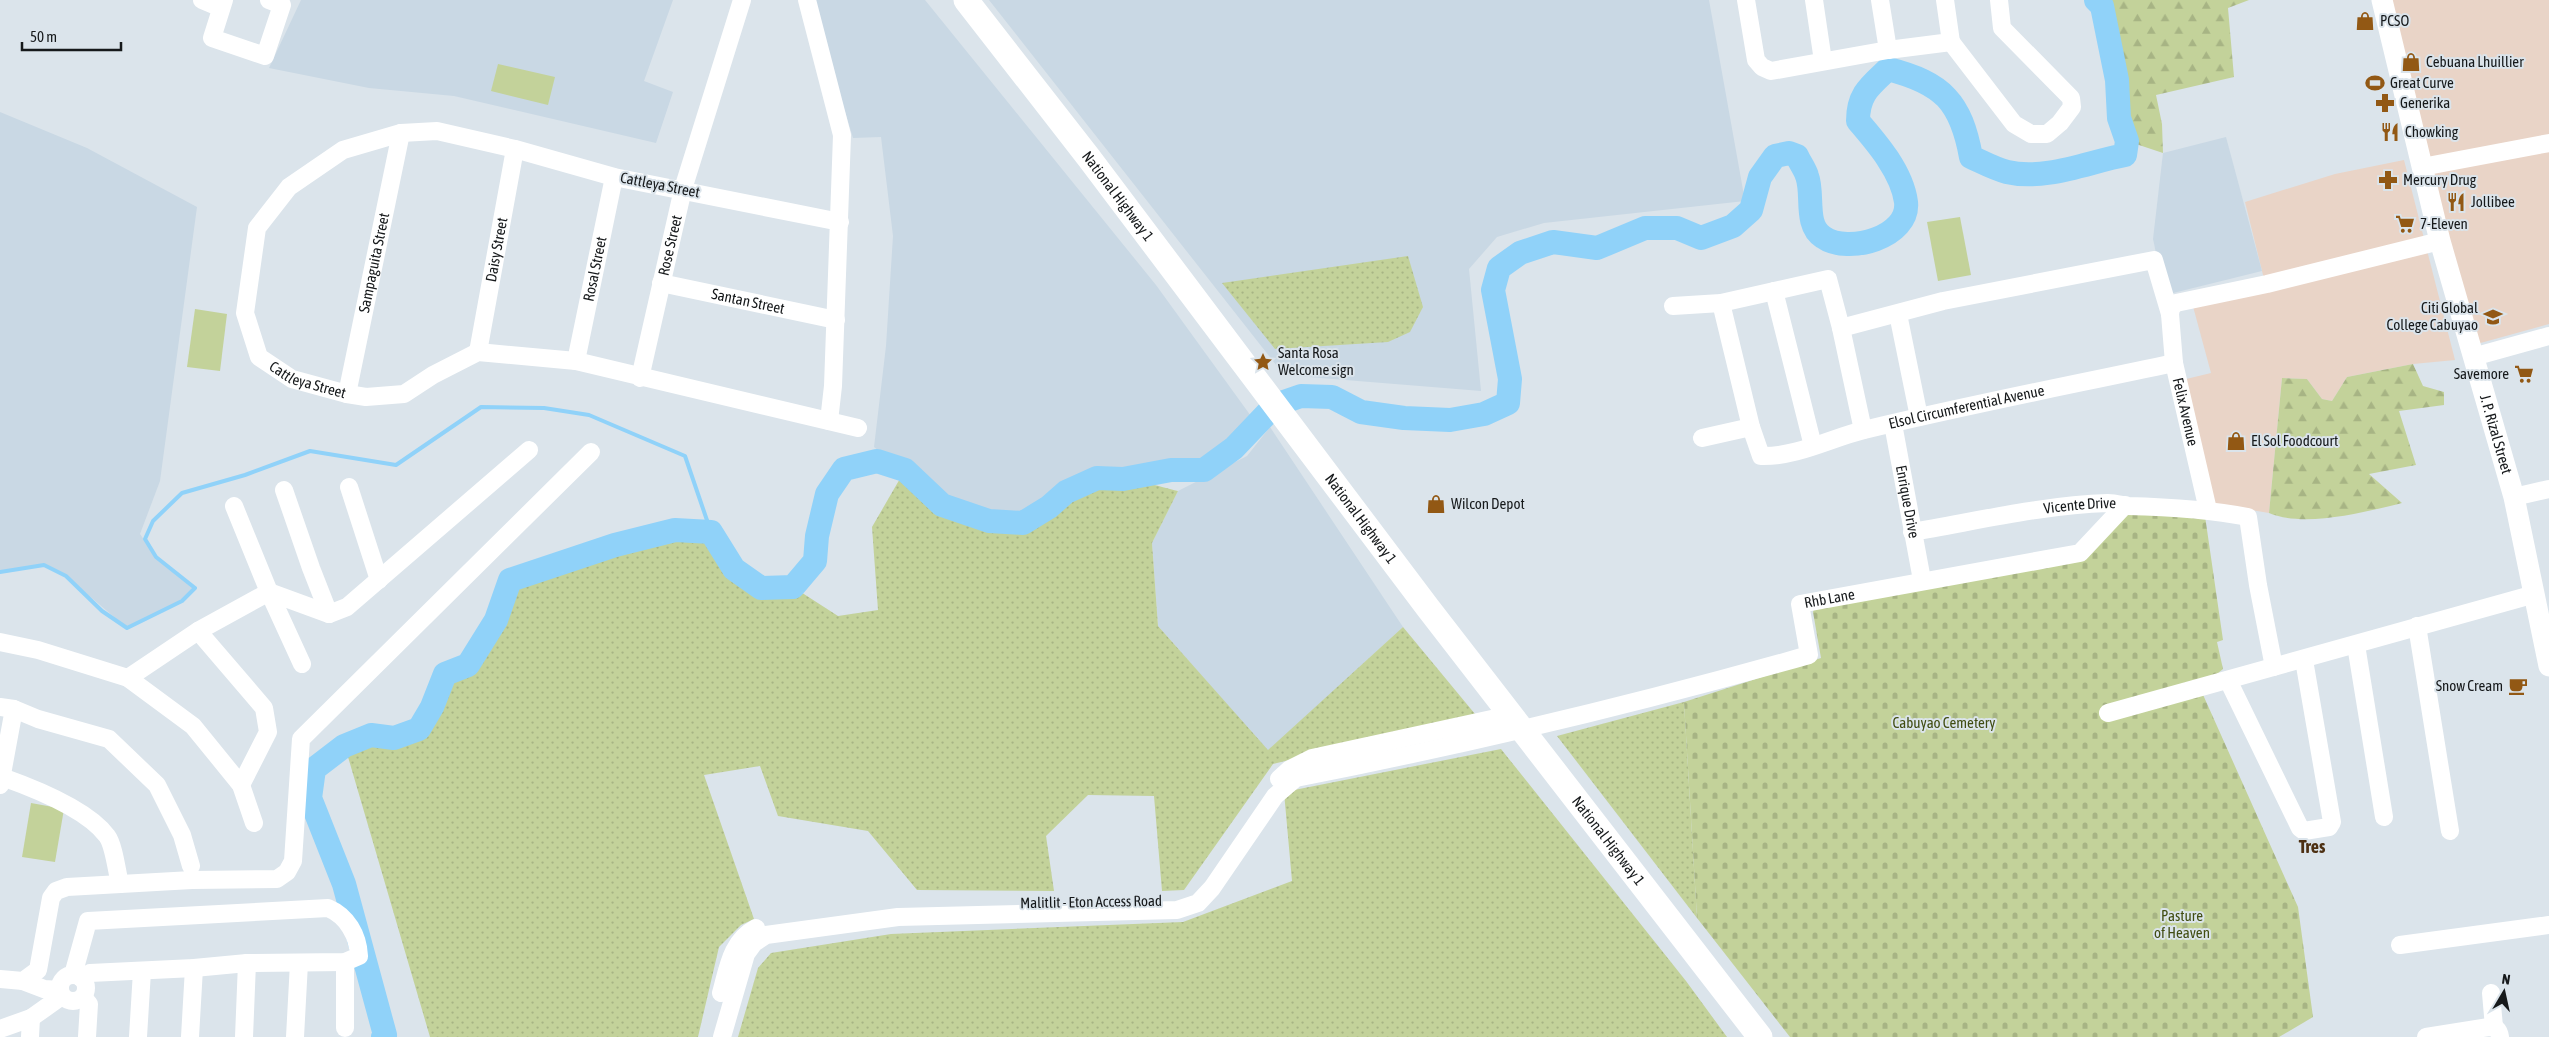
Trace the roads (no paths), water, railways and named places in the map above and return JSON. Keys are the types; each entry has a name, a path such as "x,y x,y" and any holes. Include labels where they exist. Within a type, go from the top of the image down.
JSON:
{"highway":[{"name":"National Highway 1","path":"966,0 1089,158 1516,722 1760,1037"}],"main road":[{"name":"J. P. Rizal Street","path":"2382,0 2440,241 2514,497 2549,666"}],"street":[{"path":"202,0 223,4 212,38 265,56 282,5 269,0"},
{"name":"Rose Street","path":"640,378 683,189 742,0"},
{"path":"807,0 842,135 836,320 829,421"},
{"path":"1746,0 1756,60 1762,67 1771,71 1888,50 1951,42"},
{"path":"1814,0 1824,61"},
{"path":"1880,0 1888,50"},
{"path":"1945,0 1951,42 2014,124 2031,134 2047,134 2060,123 2072,107 2071,98 2002,28 1999,0"},
{"name":"Cattleya Street","path":"478,352 433,375 404,394 366,397 347,394 292,379 260,357 245,313 257,228 289,187 342,150 401,133 437,131 515,149 614,177 683,189 840,222"},
{"name":"Sampaguita Street","path":"347,394 401,133"},
{"path":"2422,167 2549,143"},
{"name":"Daisy Street","path":"478,352 515,149"},
{"name":"Rosal Street","path":"576,361 614,177"},
{"path":"2170,314 2171,308 2176,303 2267,284 2440,241"},
{"name":"Felix Avenue","path":"1898,314 1952,299 2154,260 2170,314 2174,363 2208,510"},
{"path":"1673,306 1721,303 1828,279 1841,328 1863,430"},
{"name":"Santan Street","path":"661,283 836,320"},
{"path":"1774,291 1813,446"},
{"path":"1702,438 1751,427 1721,303"},
{"path":"1841,328 1898,314 1919,417"},
{"path":"2474,357 2549,336"},
{"path":"478,352 576,361 640,378 858,428"},
{"name":"Elsol Circumferential Avenue","path":"1751,427 1761,456 1772,456 1813,446 1863,430 1919,417 2174,363"},
{"name":"Enrique Drive","path":"1893,424 1922,580"},
{"path":"128,678 198,631 269,592 329,614 347,607 529,450"},
{"path":"23,981 38,970 52,898 56,891 67,887 192,880 277,879 287,872 293,861 301,739 591,452"},
{"path":"349,486 379,580"},
{"path":"2514,497 2549,489"},
{"path":"284,490 310,568 329,614"},
{"name":"Vicente Drive","path":"1912,532 2064,507 2111,503 2124,506 2168,506 2208,510 2248,517 2258,585 2274,667"},
{"path":"234,506 269,592 302,664"},
{"name":"Rhb Lane","path":"1516,722 1682,691 1809,655 1800,604 2080,552 2124,506"},
{"path":"2108,713 2304,660 2417,626 2535,594"},
{"path":"2417,626 2450,831"},
{"path":"198,631 264,708 268,721 268,732 241,785"},
{"path":"0,642 38,650 128,678 193,726 241,785 254,823"},
{"path":"2356,645 2384,817"},
{"path":"2228,680 2300,828 2304,831 2329,827 2332,822 2304,660"},
{"path":"120,884 108,837 76,809 32,788 1,781 7,708 38,719 109,739 157,785 182,835 192,866"},
{"name":"Malitlit - Eton Access Road","path":"722,1037 746,954 754,943 766,935 898,917 1176,910 1198,903 1212,888 1275,796 1296,778 1411,745 1516,722"},
{"name":"Malitlit - Eton Access Road","path":"710,1037 735,947 749,932 765,924 894,907 1171,900 1190,894 1201,884 1268,790 1290,769 1312,758 1411,745"},
{"path":"0,979 23,981 44,989 68,984 90,973 194,968 247,963 345,962 359,956 358,947 345,916 328,908 88,921 68,984 32,1018 0,1029"},
{"path":"2400,945 2549,925"},
{"path":"345,962 345,1028"},
{"path":"244,1037 247,963"},
{"path":"295,1037 299,963"},
{"path":"190,1037 194,968"},
{"path":"38,970 51,973 68,984 86,987 83,997 89,1004 87,1037"},
{"path":"138,1037 142,971"},
{"path":"2426,1037 2497,1032 2491,993"},
{"path":"30,1037 32,1018"}],"waterway":[{"path":"383,1037 385,1035 344,884 310,798 314,769 344,746 371,735 394,738 419,729 432,707 445,674 468,665 496,620 510,580 615,545 675,530 711,532 734,569 761,588 793,587 815,561 817,536 827,494 844,469 877,461 905,470 942,505 989,521 1023,523 1049,507 1066,492 1097,478 1123,479 1171,470 1204,470 1234,448 1275,405 1301,396 1332,397 1361,412 1404,418 1450,420 1484,414 1508,403 1510,379 1493,290 1499,268 1520,253 1553,242 1597,248 1645,228 1677,228 1701,238 1733,226 1751,210 1760,177 1775,156 1789,153 1797,156 1806,173 1809,183 1813,225 1823,237 1834,242 1847,244 1861,243 1888,233 1898,225 1905,214 1906,202 1904,191 1888,158 1858,121 1860,104 1866,91 1888,69 1923,81 1936,88 1955,109 1962,122 1971,157 1998,169 2021,174 2036,174 2066,170 2125,155 2127,141 2119,118 2117,80 2102,6 2096,0"},
{"path":"0,572 44,565 66,576 102,611 127,628 182,601 195,588 156,557 145,539 153,521 182,493 245,475 310,451 396,465 481,407 544,408 589,415 685,456 711,532"}],"place":[{"name":"PCSO","path":"2365,21"},
{"name":"Cebuana Lhuillier","path":"2411,62"},
{"name":"Great Curve","path":"2375,83"},
{"name":"Generika","path":"2385,103"},
{"name":"Chowking","path":"2390,132"},
{"name":"Mercury Drug","path":"2388,180"},
{"name":"Jollibee","path":"2456,202"},
{"name":"7-Eleven","path":"2405,224"},
{"name":"Citi Global College Cabuyao","path":"2493,317"},
{"name":"Santa Rosa Welcome sign","path":"1263,362"},
{"name":"Savemore","path":"2524,374"},
{"name":"El Sol Foodcourt","path":"2236,441"},
{"name":"Wilcon Depot","path":"1436,504"},
{"name":"Snow Cream","path":"2518,686"}],"district":[{"name":"Tres","path":"2312,847"}],"park label":[{"name":"Cabuyao Cemetery","path":"1944,723"},
{"name":"Pasture of Heaven","path":"2182,924"}]}
